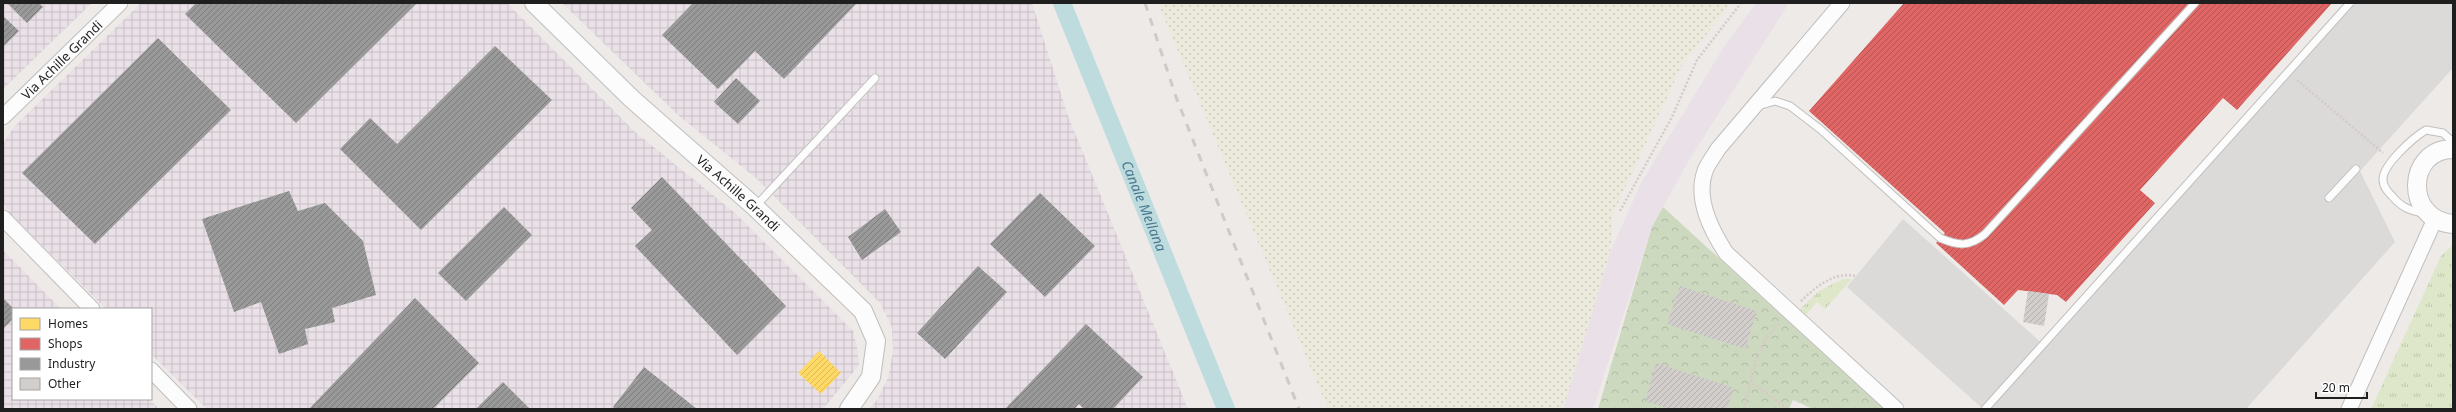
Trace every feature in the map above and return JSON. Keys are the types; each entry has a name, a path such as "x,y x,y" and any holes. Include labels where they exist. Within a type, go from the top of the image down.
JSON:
{"street":[{"name":"Via Achille Grandi","path":"3,117 120,3"},
{"name":"Via Achille Grandi","path":"534,3 632,99 755,207 863,311 876,341 871,377 849,409"},
{"path":"1842,3 1745,115 1718,149 1705,171 1703,188 1710,229 1726,253 1896,409"},
{"path":"2453,148 2433,155 2420,169 2416,188 2422,206 2432,216 2453,224"},
{"path":"2349,409 2432,216"},
{"path":"3,218 91,308"},
{"path":"152,371 189,409"}],"lane":[{"path":"1745,115 1759,105 1775,101 1790,106 1820,129 1940,238 1957,246 1974,243 1985,234 2195,3"},
{"path":"1984,409 2350,3"},
{"path":"755,207 875,78"},
{"path":"2432,216 2405,208 2386,190 2383,180 2386,169 2413,138 2426,130 2444,133 2453,142"},
{"path":"2329,198 2356,169"}],"path":[{"path":"1620,211 1672,117 1697,60 1741,3"},
{"path":"2288,72 2393,161"},
{"path":"1797,304 1818,286 1836,276 1847,274 1856,276"},
{"path":"1744,409 1756,359 1765,340 1783,318"},
{"path":"1750,381 1787,409"}],"shaded area":[{"path":"3,3 92,3 3,89"},
{"path":"141,3 507,3 634,131 735,213 853,331 859,365 823,409 207,409 152,355 152,308 105,308 6,209 3,202 3,143 15,126"},
{"path":"562,3 1032,3 1068,116 1188,409 869,409 877,400 888,378 893,352 892,327 880,303 756,178 678,115"},
{"path":"1158,3 1731,3 1681,67 1613,214 1610,253 1563,409 1328,409"},
{"path":"1756,3 1789,3 1689,160 1652,227 1593,409 1563,409 1610,253 1641,183 1725,45"},
{"path":"2356,3 2453,3 2453,68 2360,171 2395,242 2246,409 1983,409 1847,287 1903,219 2046,347"},
{"path":"3,250 60,308 12,308 12,400 150,400 159,409 3,409"}],"green space":[{"path":"1663,207 1884,409 1813,409 1793,400 1789,409 1598,409 1652,227"},
{"path":"2453,245 2453,409 2371,409 2441,256"},
{"path":"1843,279 1852,279 1825,309 1817,302 1804,317 1797,312 1819,291"}],"building: Homes":[{"path":"819,351 841,373 821,394 798,373"}],"building: Shops":[{"path":"1904,3 2332,3 2237,110 2223,98 2140,190 2155,203 2066,302 2057,295 2018,290 2004,305 1936,243 1945,233 1809,111"}],"building: Industry":[{"path":"7,3 39,3 43,7 27,23"},
{"path":"196,3 417,3 296,123 185,14"},
{"path":"693,3 857,3 784,79 755,51 718,89 662,35"},
{"path":"3,16 19,31 3,47"},
{"path":"158,38 231,110 95,244 22,173"},
{"path":"495,46 552,100 421,230 340,149 370,118 397,144"},
{"path":"736,78 760,101 738,124 714,102"},
{"path":"662,177 786,306 737,355 635,246 652,230 631,208"},
{"path":"289,191 298,211 325,203 363,241 376,295 332,308 335,322 305,329 308,344 279,354 261,302 234,312 202,219"},
{"path":"1040,193 1095,246 1045,297 990,244"},
{"path":"504,207 532,235 466,301 438,273"},
{"path":"885,209 901,232 862,260 848,237"},
{"path":"978,266 1007,292 945,359 917,333"},
{"path":"3,298 13,308 12,320 3,329"},
{"path":"415,298 479,363 433,409 309,409"},
{"path":"1086,324 1143,377 1113,409 1084,409 1079,404 1074,409 1005,409"},
{"path":"644,367 697,409 615,409 613,407"},
{"path":"503,382 530,409 476,409"}],"building: Other":[{"path":"1680,286 1757,311 1745,349 1667,324"},
{"path":"2028,291 2049,294 2044,326 2023,322"},
{"path":"1656,363 1734,388 1727,409 1670,409 1645,401"}],"waterway":[{"name":"Canale Mellana","path":"1062,3 1226,409"}],"railway":[{"path":"1145,3 1176,97 1299,409"}]}
